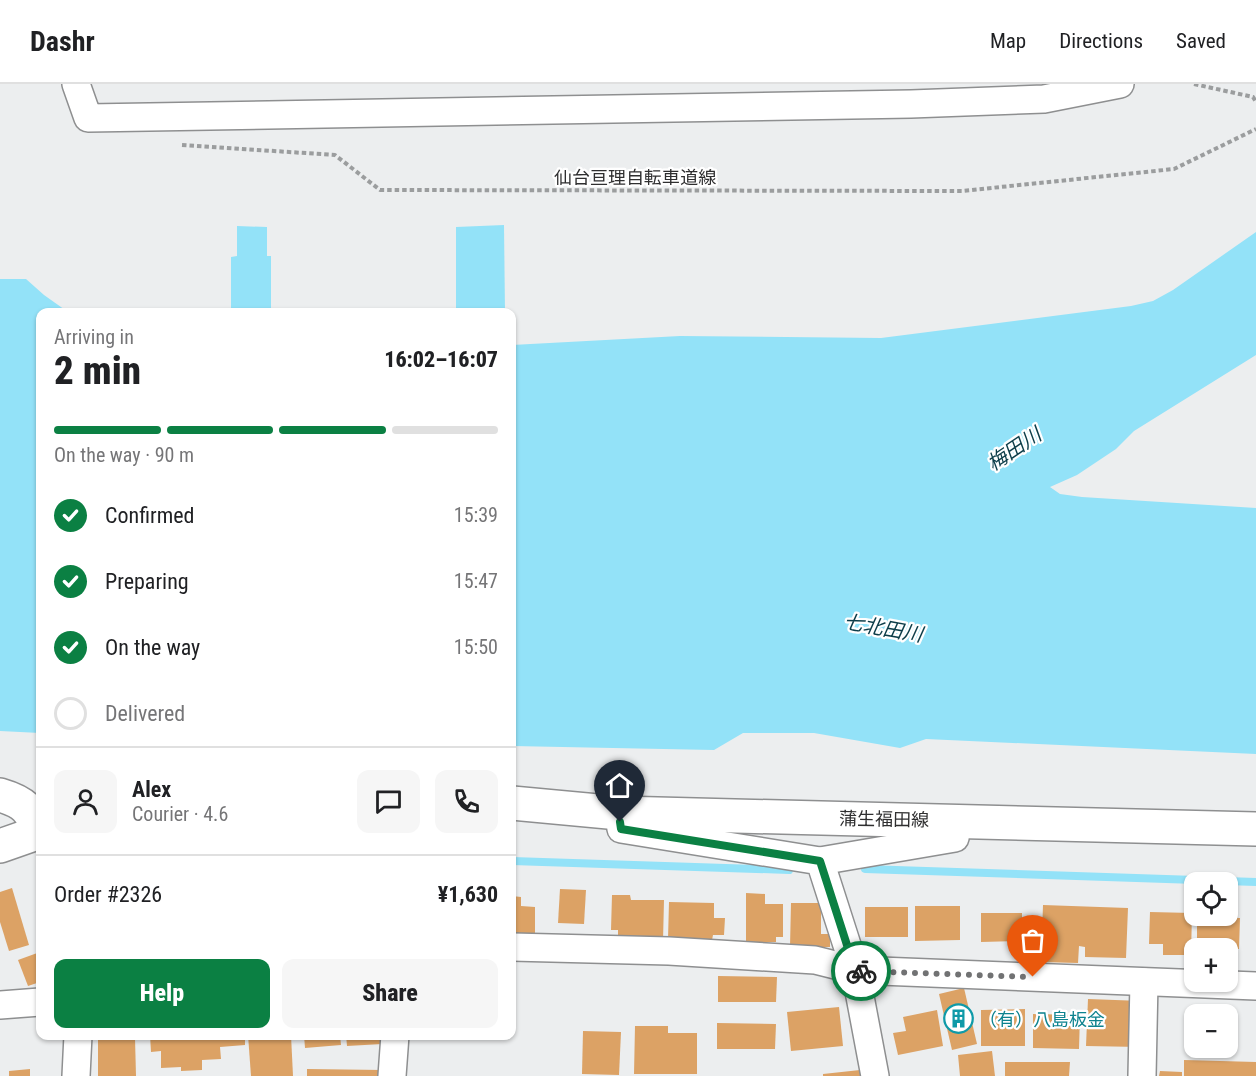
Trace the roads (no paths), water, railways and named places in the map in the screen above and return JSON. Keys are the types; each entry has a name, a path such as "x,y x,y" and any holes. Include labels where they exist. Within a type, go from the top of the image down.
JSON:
{"main road":[{"path":"0,795 15,799 32,814 36,823"},
{"name":"蒲生福田線","path":"516,803 619,813 1256,829"},
{"path":"0,846 36,833"}],"street":[{"path":"76,84 88,118 906,94 1044,99 1120,84"},
{"path":"619,813 621,829 820,861 955,838 958,821"},
{"path":"820,861 855,970 875,1076"},
{"path":"516,947 669,951 816,960 855,970 1256,986"},
{"path":"1142,1076 1144,982"},
{"path":"0,1005 36,1002"},
{"path":"76,1076 78,1040"},
{"path":"392,1076 394,1040"}],"water":[{"path":"504,225 505,308 456,308 456,227"},
{"path":"237,226 267,227 267,256 271,256 271,308 231,308 231,257 237,256"},
{"path":"1256,232 1256,355 1134,431 1116,449 1077,475 1050,487 1060,494 1082,497 1256,508 1256,754 926,739 900,748 814,733 743,733 714,750 516,746 516,345 680,336 881,338 1131,306 1153,301 1173,290"},
{"path":"0,279 26,279 62,308 36,308 36,733 0,731"}],"waterway":[{"path":"516,861 789,870"},
{"path":"865,869 1256,882"}],"place":[{"name":"（有）八島板金","path":"958,1019"}],"water label":[{"name":"梅田川","path":"1014,449"},
{"name":"七北田川","path":"883,628"}]}
